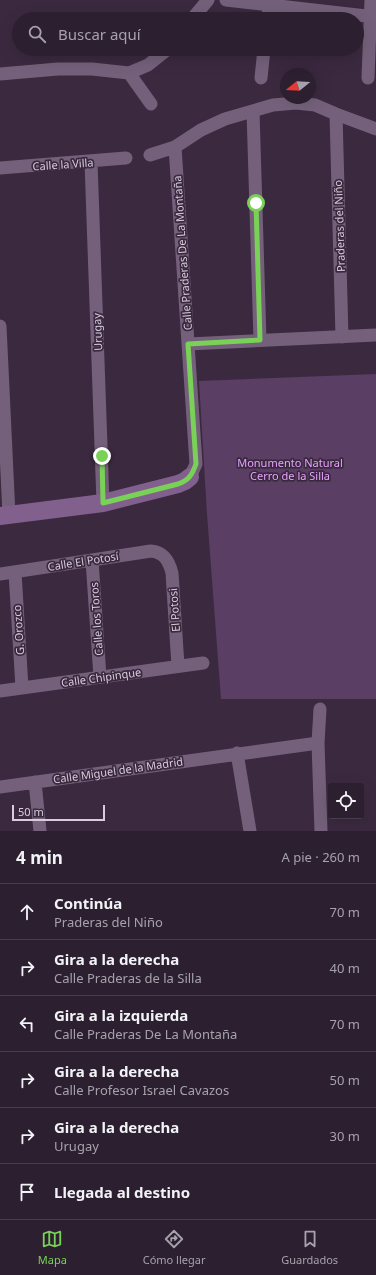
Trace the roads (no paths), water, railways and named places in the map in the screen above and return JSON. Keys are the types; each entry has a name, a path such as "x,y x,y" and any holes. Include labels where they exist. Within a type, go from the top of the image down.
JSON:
{"street":[{"path":"198,12 208,0"},
{"path":"226,0 326,12"},
{"path":"368,78 373,17 371,0"},
{"path":"269,6 269,12"},
{"path":"0,74 58,69 92,69 129,73 148,65 159,56"},
{"path":"261,78 263,56"},
{"path":"129,73 151,104"},
{"path":"150,155 175,147 201,130 225,119 273,105 296,103 315,105 376,129"},
{"path":"253,111 260,340"},
{"name":"Praderas del Niño","path":"336,114 342,337"},
{"name":"Calle Praderas De La Montaña","path":"175,147 196,464 190,477"},
{"name":"Calle la Villa","path":"0,168 91,162 126,158"},
{"name":"Urugay","path":"91,162 103,503"},
{"path":"0,326 4,516 103,503 178,484 190,477"},
{"path":"188,344 376,335"},
{"name":"Calle El Potosí","path":"0,574 151,551 157,552 164,556"},
{"name":"El Potosi","path":"164,556 172,573 178,666"},
{"name":"Calle los Toros","path":"92,560 100,677"},
{"name":"G. Orozco","path":"15,572 22,688"},
{"name":"Calle Chipinque","path":"0,691 203,663"},
{"path":"320,709 318,743 321,831"},
{"name":"Calle Miguel de la Madrid","path":"0,787 318,743"},
{"path":"237,753 250,831"},
{"path":"35,782 40,831"}],"park label":[{"name":"Monumento Natural Cerro de la Silla","path":"290,468"}]}
